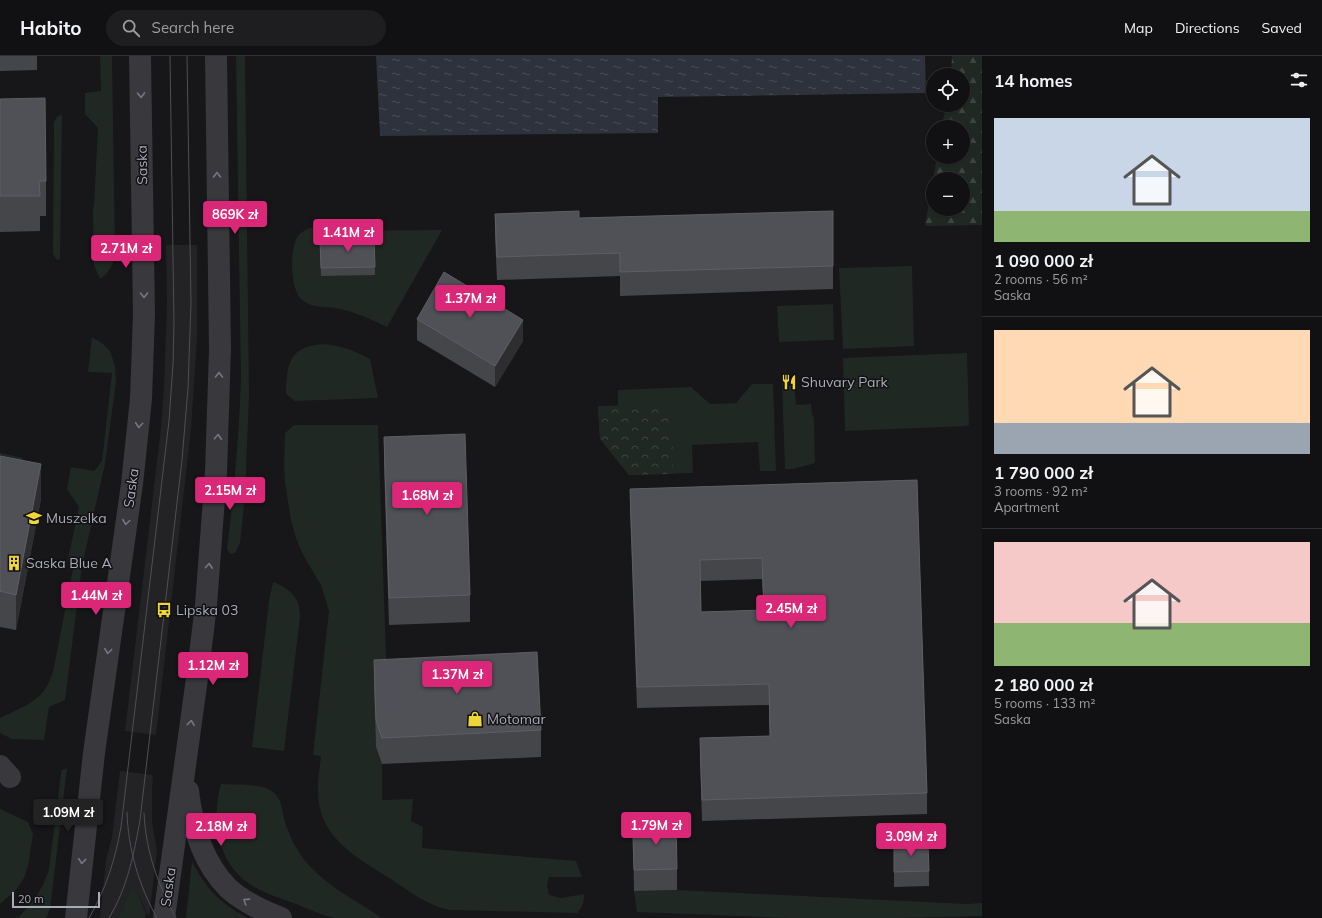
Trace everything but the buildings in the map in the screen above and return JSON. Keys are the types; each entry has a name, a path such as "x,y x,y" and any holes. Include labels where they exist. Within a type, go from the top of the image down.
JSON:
{"street":[{"name":"Saska","path":"76,918 94,753 136,448 141,399 144,314 140,56"},
{"name":"Saska","path":"164,918 206,605 216,472 220,349 216,56"},
{"name":"Saska","path":"186,762 188,793 194,824 204,851 216,873 229,888 247,902 281,918"}],"shaded area":[{"path":"166,245 197,245 197,338 191,430 156,735 125,731 161,428 167,303"},
{"path":"120,771 153,775 152,822 157,851 149,917 133,884 118,918 100,918 106,860 112,837"}],"green space":[{"path":"100,56 112,56 115,255 110,268 100,279 94,265 93,210 98,128 85,114 85,93 101,91"},
{"path":"236,56 245,56 249,396 245,496 240,543 235,553 230,554 227,549 236,464 241,379"},
{"path":"952,56 982,56 982,225 925,226 927,216 970,216 970,172 934,172 936,164 970,164 970,120 943,120 945,112 970,112 970,68 951,68"},
{"path":"62,114 60,259 57,260 53,254 54,122 57,117"},
{"path":"317,226 334,226 339,231 442,230 387,327 364,316 347,311 336,308 310,305 302,300 298,295 295,288 292,269 295,242 302,232"},
{"path":"912,266 914,346 843,349 839,268"},
{"path":"833,304 834,340 779,342 777,306"},
{"path":"92,337 103,344 110,351 115,366 116,382 105,464 82,566 65,700 49,707 44,740 12,739 0,733 0,718 23,707 39,696 46,687 53,672 73,569 68,559 79,507 67,489 71,467 94,471 102,461 112,373 88,372"},
{"path":"321,344 346,348 370,359 378,398 295,401 286,394 287,374 292,359 302,349"},
{"path":"967,353 969,425 845,431 843,358"},
{"path":"782,383 789,383 795,392 796,405 811,404 814,418 815,463 793,469 785,469"},
{"path":"752,384 773,384 776,471 760,471 758,442 692,445 693,473 629,475 600,439 598,406 618,406 618,390 691,387 710,404 736,403"},
{"path":"654,405 663,409 670,422 672,430 673,474 629,475 600,439 598,406"},
{"path":"294,425 378,425 387,685 374,687 376,747 382,764 382,800 413,799 411,821 423,827 422,848 576,861 582,877 549,877 547,886 549,895 561,898 584,894 583,904 577,913 450,910 442,908 419,898 364,862 340,843 331,832 324,819 319,804 318,783 321,756 313,755 329,611 321,585 303,555 291,520 285,483 285,433"},
{"path":"0,453 23,458 19,479 0,475"},
{"path":"273,582 285,588 293,595 300,610 284,751 252,747 269,601"},
{"path":"67,768 50,909 46,918 17,918 37,896 49,869 61,774 62,770"},
{"path":"221,784 254,786 267,788 272,791 278,797 282,806 285,822 292,840 308,864 327,882 382,918 336,918 327,916 262,891 251,885 240,876 224,853 217,826 218,798"},
{"path":"0,809 28,822 33,834 28,866 24,878 16,890 0,904"},
{"path":"192,861 208,887 222,901 238,913 248,918 186,918"},
{"path":"133,883 146,913 145,918 118,918"},
{"path":"677,890 967,904 982,903 982,916 789,918 637,912 634,891"}],"water":[{"path":"376,56 925,56 926,93 658,97 658,133 380,136"}],"tram line":[{"path":"89,918 109,874 121,827 169,421 174,323 170,56"},
{"path":"109,918 121,895 129,871 140,820 182,460 188,388 191,303 187,56"},
{"path":"127,812 132,853 140,880 157,918"},
{"path":"144,813 150,855 158,880 176,918"}],"place":[{"name":"Shuvary Park","path":"789,382"},
{"name":"Muszelka","path":"34,518"},
{"name":"Saska Blue A","path":"14,563"},
{"name":"Lipska 03","path":"164,610"},
{"name":"Motomar","path":"475,719"}]}
